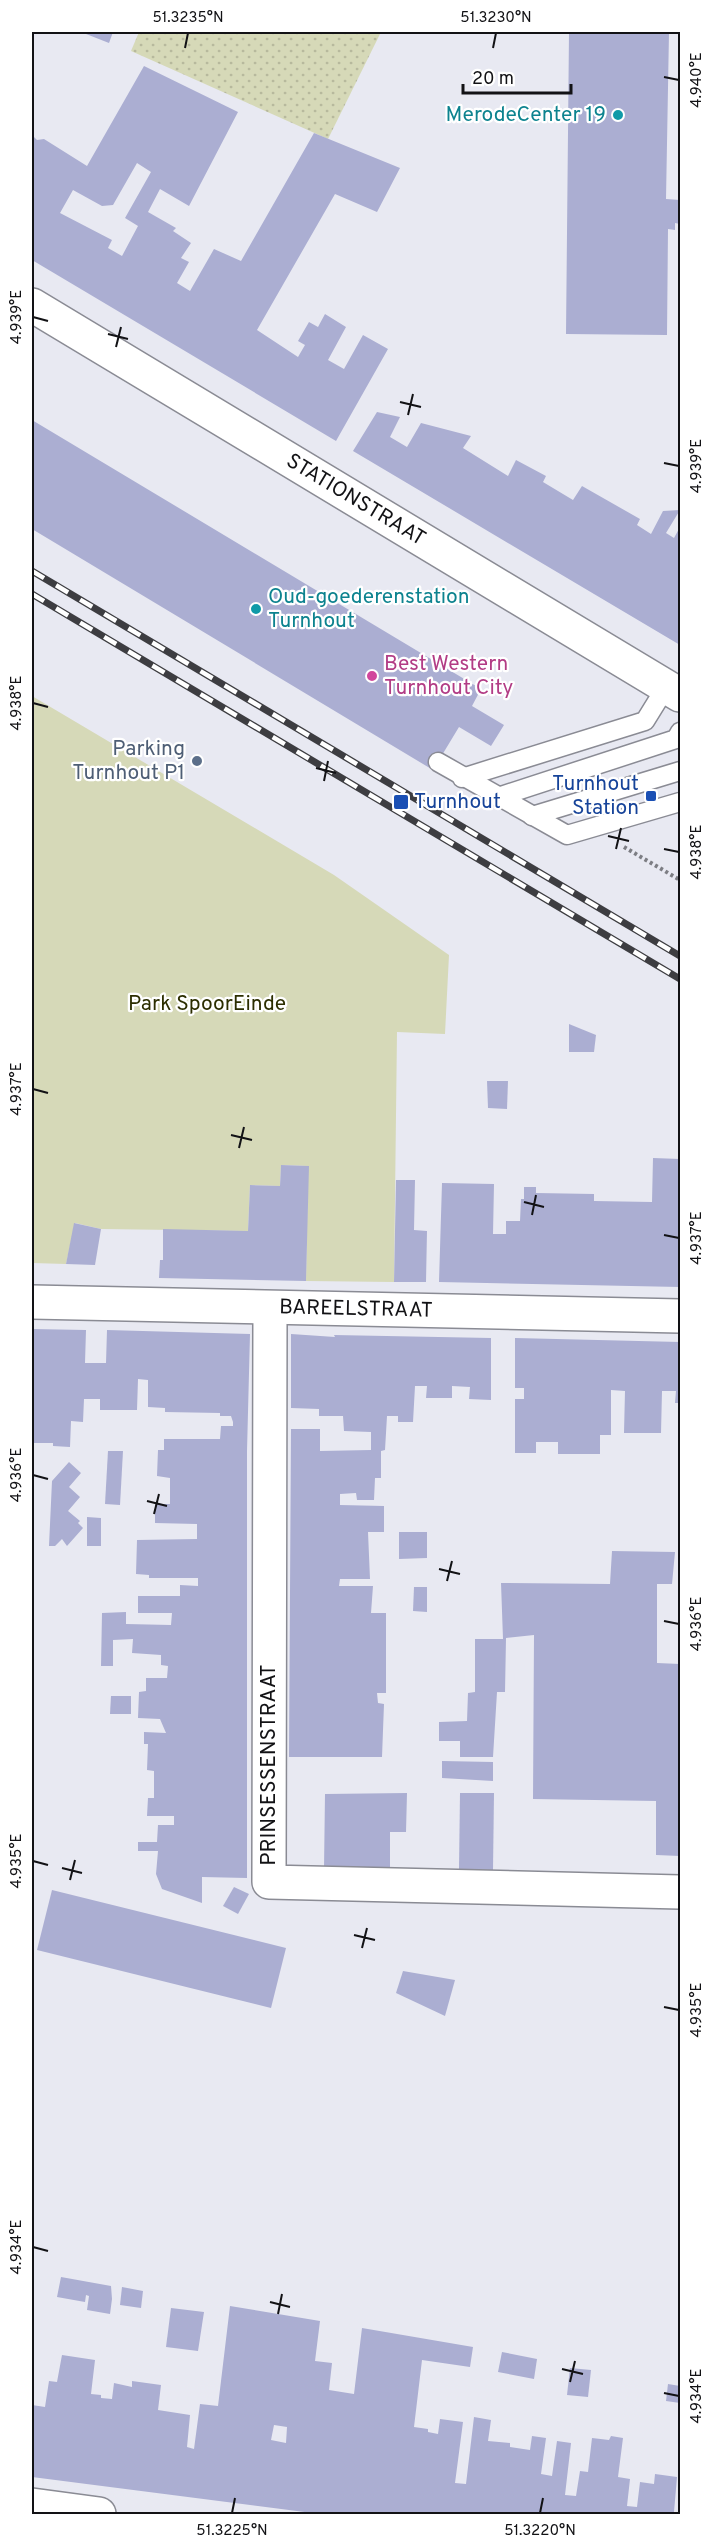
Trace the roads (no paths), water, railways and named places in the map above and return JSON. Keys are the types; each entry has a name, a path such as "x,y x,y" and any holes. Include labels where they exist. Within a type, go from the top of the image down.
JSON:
{"street":[{"name":"STATIONSTRAAT","path":"32,305 324,478 674,691"},
{"name":"BAREELSTRAAT","path":"32,1302 681,1316"},
{"name":"PRINSESSENSTRAAT","path":"270,1308 269,1882 681,1892"},
{"path":"32,2505 99,2514"}],"lane":[{"path":"462,778 645,721 674,691"},
{"path":"498,797 676,739 681,732"},
{"path":"438,762 462,778 567,835 681,802"},
{"path":"532,816 681,771"}],"railway":[{"path":"32,571 680,956"},
{"path":"32,594 680,979"}],"place":[{"name":"MerodeCenter 19","path":"618,115"},
{"name":"Oud-goederenstation Turnhout","path":"256,609"},
{"name":"Best Western Turnhout City","path":"372,676"},
{"name":"Parking Turnhout P1","path":"197,761"},
{"name":"Turnhout Station","path":"651,796"},
{"name":"Turnhout","path":"401,802"}],"park label":[{"name":"Park SpoorEinde","path":"207,1004"}]}
